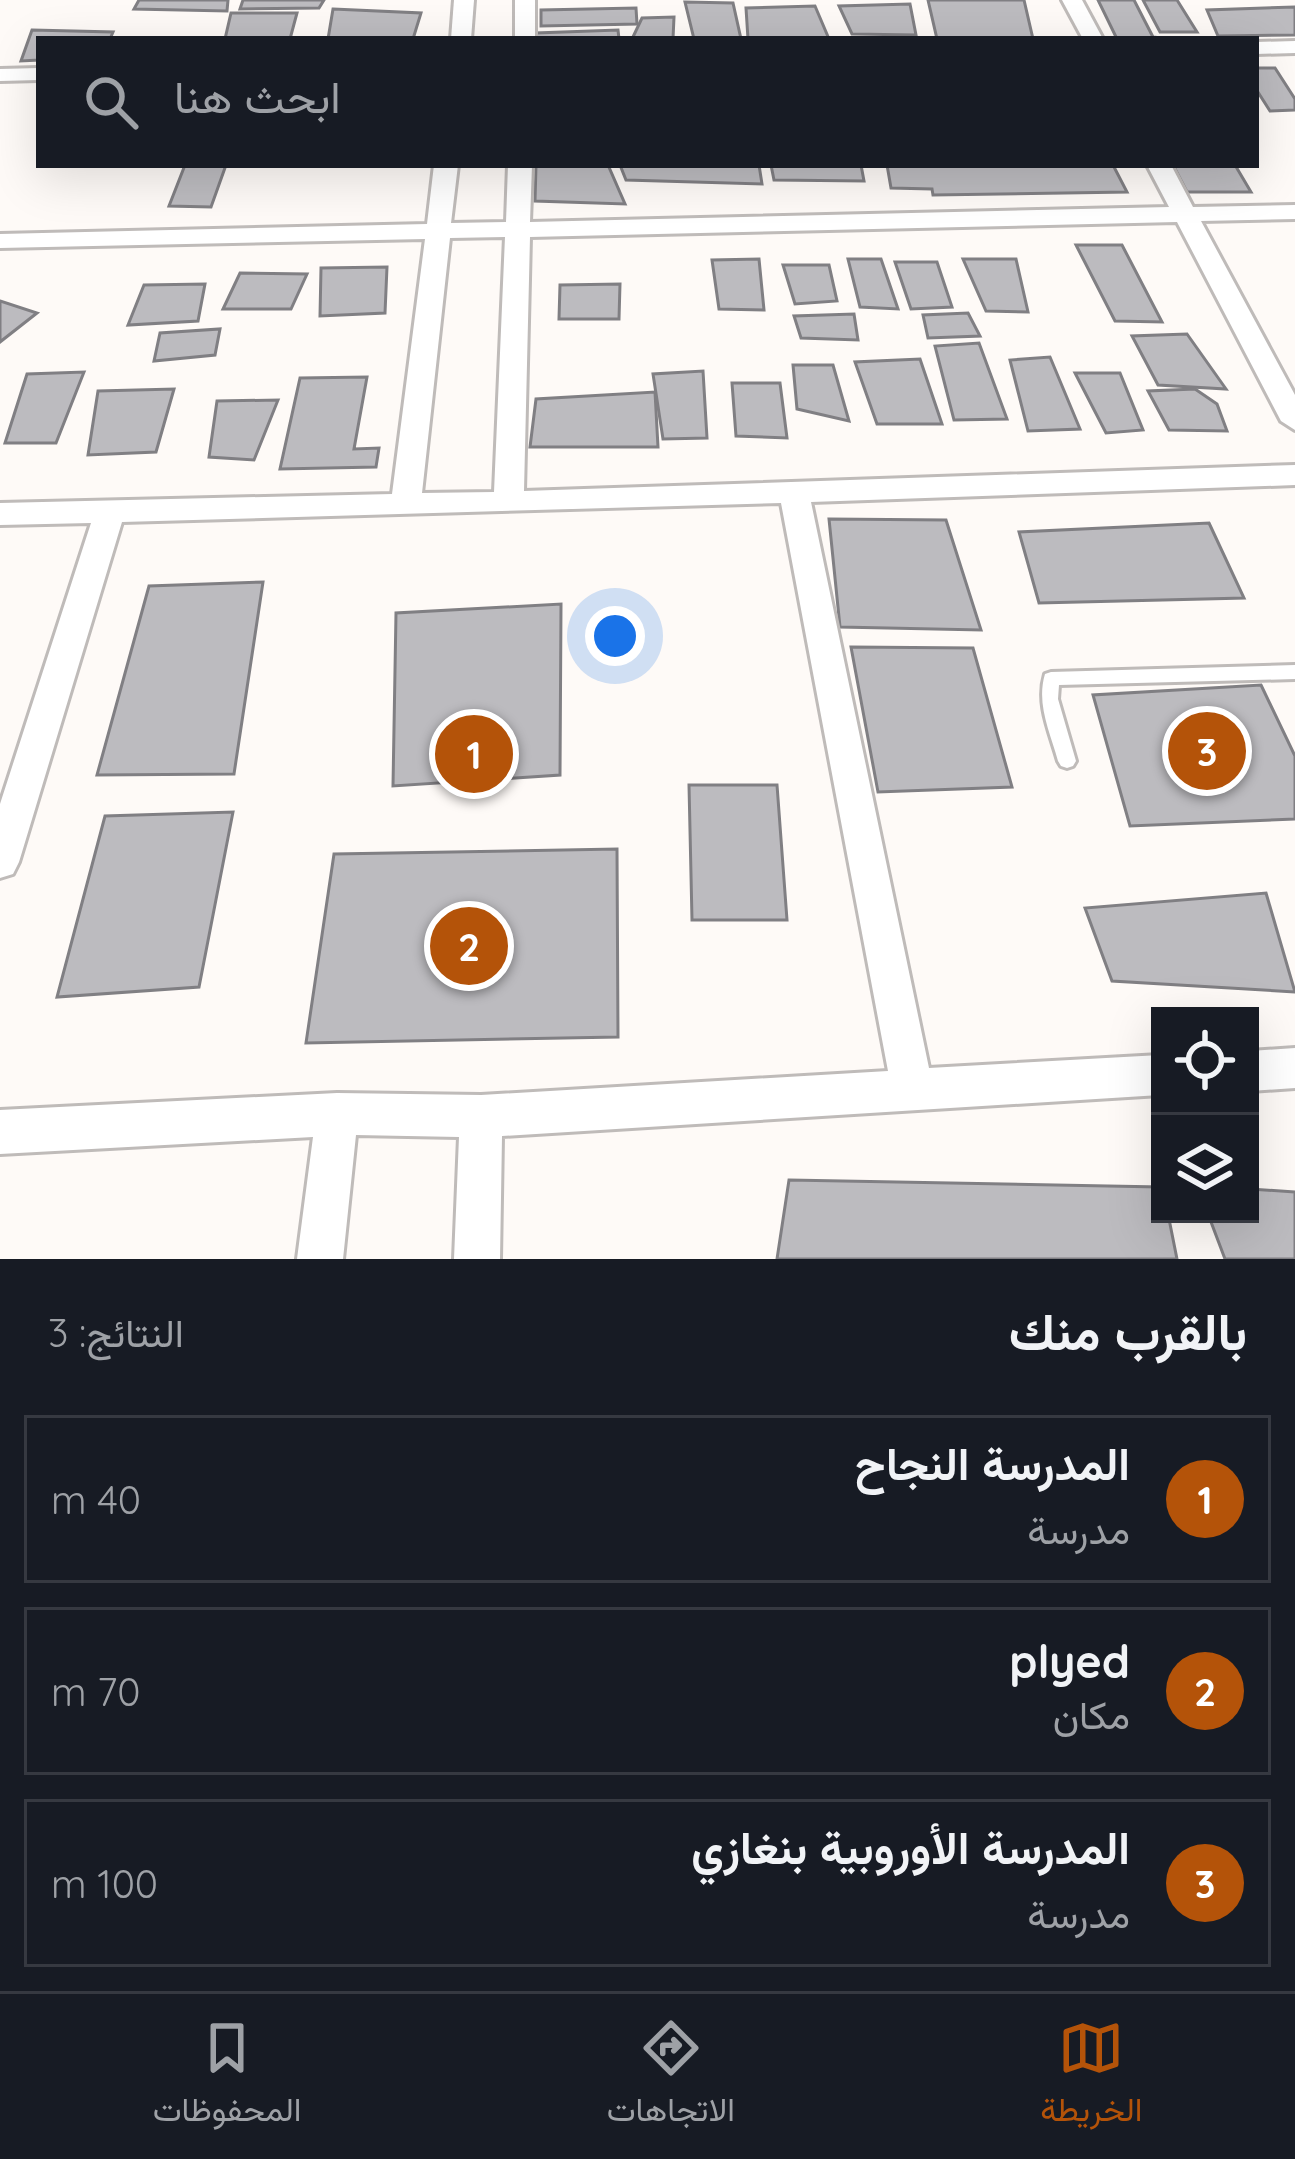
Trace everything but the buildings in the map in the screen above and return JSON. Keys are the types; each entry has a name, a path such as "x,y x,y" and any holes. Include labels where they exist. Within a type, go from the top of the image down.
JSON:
{"street":[{"path":"461,36 464,0"},
{"path":"525,0 525,36"},
{"path":"1072,0 1091,36"},
{"path":"1259,48 1295,47"},
{"path":"0,75 36,74"},
{"path":"406,502 446,168"},
{"path":"509,502 520,168"},
{"path":"1161,168 1295,421"},
{"path":"0,241 1295,212"},
{"path":"0,514 794,494 1295,475"},
{"path":"794,494 912,1088"},
{"path":"0,862 14,772 110,511"},
{"path":"1259,1070 1295,1068"},
{"path":"0,1132 337,1114 481,1116 1151,1075"},
{"path":"320,1259 337,1114"},
{"path":"477,1259 481,1116"}],"lane":[{"path":"1067,761 1049,699 1051,679 1295,671"}],"place":[{"name":"المدرسة الأوروبية بنغازي","path":"1207,751"},
{"name":"المدرسة النجاح","path":"474,754"},
{"name":"plyed","path":"469,946"}]}
